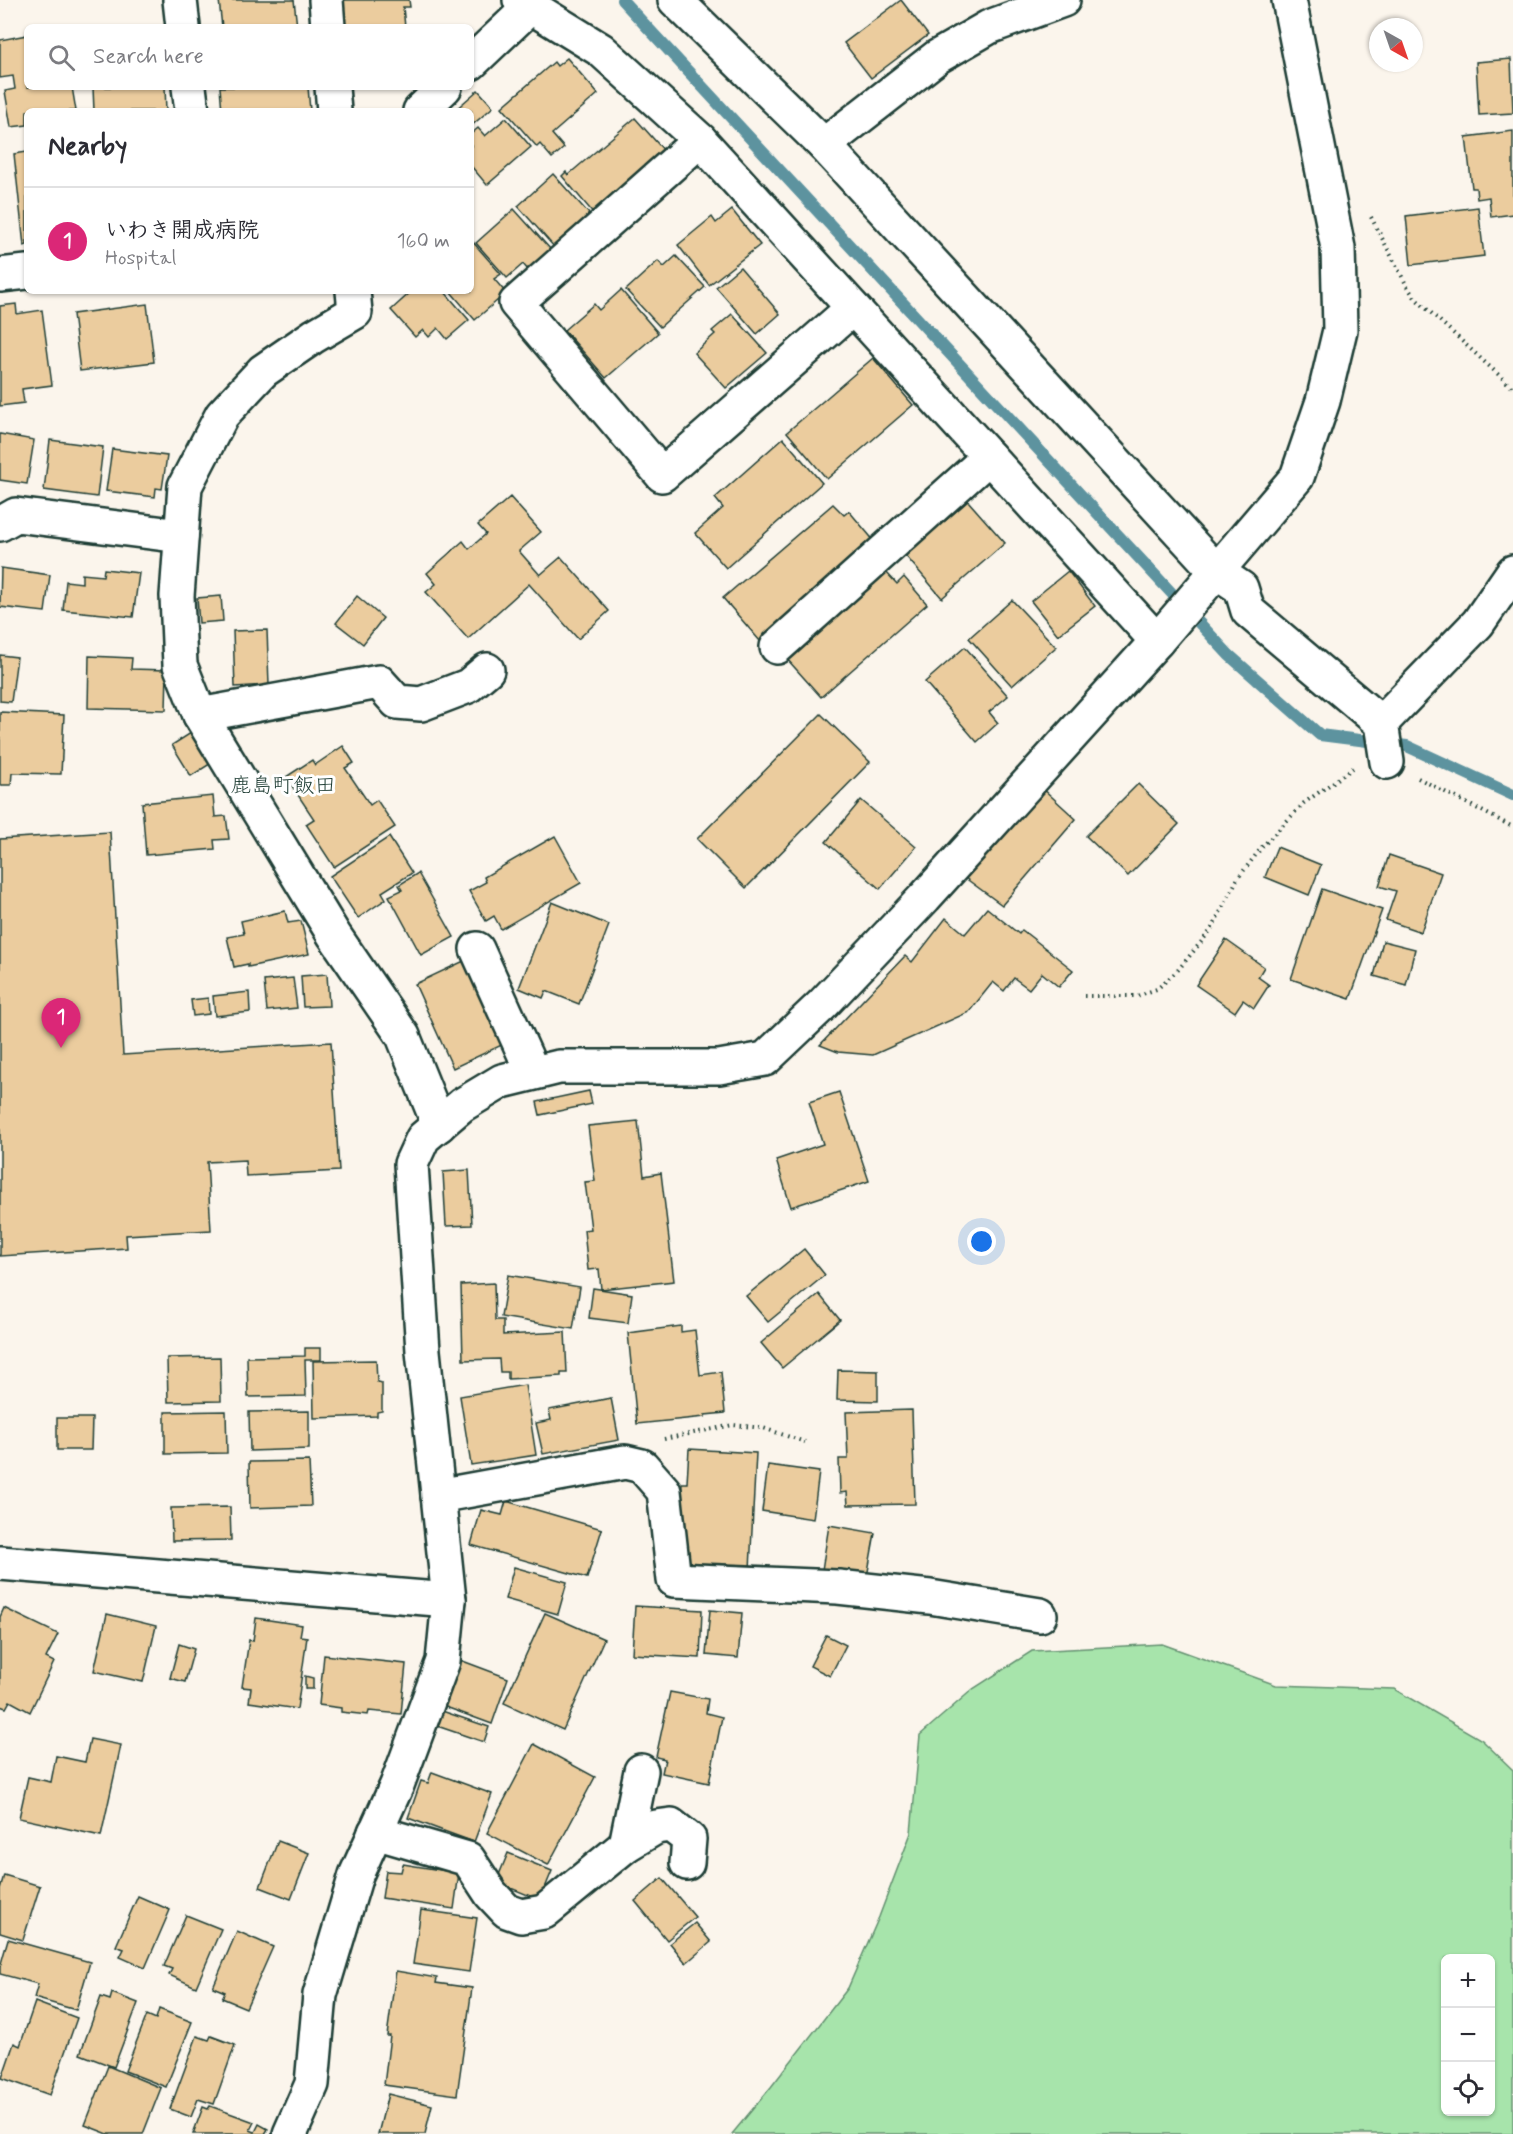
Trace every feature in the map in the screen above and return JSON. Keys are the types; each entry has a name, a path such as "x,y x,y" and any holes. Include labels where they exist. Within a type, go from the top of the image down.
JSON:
{"street":[{"path":"180,0 183,24"},
{"path":"326,0 328,24"},
{"path":"675,0 824,145 1217,572 1241,588 1248,611 1381,723 1388,762"},
{"path":"824,145 937,57 989,27 1063,0"},
{"path":"290,2134 312,2085 320,1995 356,1875 397,1785 443,1661 449,1600 423,1351 411,1164 423,1138 462,1105 502,1081 533,1073 559,1067 719,1067 765,1059 822,1005 925,897 1157,642 1297,477 1323,401 1340,330 1338,248 1289,0"},
{"path":"474,60 525,3 601,50 700,140 1157,642"},
{"path":"189,90 192,108"},
{"path":"332,90 334,108"},
{"path":"423,108 442,90"},
{"path":"700,140 516,303 662,475 853,308"},
{"path":"0,275 24,272"},
{"path":"353,294 355,312 314,336 263,371 222,415 185,486 177,596 180,665 200,714 334,935 403,1036 439,1125"},
{"path":"777,647 989,457"},
{"path":"0,524 16,515 181,536"},
{"path":"1381,723 1478,623 1513,572"},
{"path":"200,714 379,682 397,702 422,704 468,686 487,670"},
{"path":"477,949 533,1073"},
{"path":"438,1496 625,1462 642,1466 664,1491 674,1580 838,1587 930,1597 1040,1615"},
{"path":"0,1563 449,1600"},
{"path":"626,1845 641,1771"},
{"path":"375,1832 468,1860 491,1894 507,1911 521,1916 544,1912 626,1845 656,1827 671,1824 688,1839 687,1863"}],"path":[{"path":"1326,188 1358,201 1375,223 1408,288 1416,299 1513,388"},
{"path":"1084,996 1137,996 1157,989 1178,970 1211,930 1238,878 1262,847 1304,803 1363,761 1388,762 1513,826"},
{"path":"625,1462 667,1438 733,1425 763,1428 805,1442"}],"green space":[{"path":"1162,1644 1276,1685 1394,1689 1482,1740 1513,1770 1513,2134 732,2134 848,1988 879,1917 911,1833 920,1735 973,1689 1032,1651"}],"building":[{"path":"219,0 294,0 297,24 222,24"},
{"path":"342,0 409,0 410,7 403,7 405,24 345,24"},
{"path":"901,0 928,35 871,78 844,43"},
{"path":"24,36 24,90 72,90 76,108 24,108 24,125 11,127 5,91 15,89 13,76 0,78 0,40"},
{"path":"567,58 598,94 552,134 564,148 552,158 540,144 537,147 502,107 554,62 557,66"},
{"path":"1511,59 1513,113 1479,115 1476,62"},
{"path":"93,90 165,90 166,108 94,108"},
{"path":"220,90 308,90 310,108 222,108"},
{"path":"478,90 493,107 474,123 474,108 457,108"},
{"path":"506,118 531,147 487,185 474,170 474,131 478,128 485,136"},
{"path":"635,118 667,154 595,215 562,176 566,172 568,175"},
{"path":"1513,131 1513,214 1491,217 1489,197 1477,199 1476,188 1472,188 1466,137"},
{"path":"24,152 24,246 14,154"},
{"path":"553,174 591,216 555,248 518,206"},
{"path":"1478,207 1484,256 1411,265 1406,216"},
{"path":"514,209 551,250 528,270 523,264 507,278 476,243"},
{"path":"732,210 760,245 709,285 678,245 712,217 716,223"},
{"path":"474,243 501,274 494,279 506,293 475,320 453,294 474,294"},
{"path":"676,256 705,287 660,327 626,290 658,261 664,267"},
{"path":"740,267 780,314 757,334 716,287"},
{"path":"621,290 658,333 606,378 564,330 594,304 599,310"},
{"path":"409,294 447,294 469,320 447,339 438,328 429,337 423,330 415,337 391,310"},
{"path":"16,304 17,314 42,310 52,385 22,389 24,403 0,406 0,306"},
{"path":"147,304 154,362 80,371 73,314"},
{"path":"732,314 767,353 726,388 694,353 715,334 712,331"},
{"path":"873,358 913,405 827,479 787,432"},
{"path":"0,434 34,440 27,484 0,480"},
{"path":"783,438 822,483 726,568 695,533 723,508 715,498"},
{"path":"50,440 103,447 97,497 44,490"},
{"path":"112,449 167,456 162,489 156,488 155,497 106,491"},
{"path":"510,497 541,532 519,551 540,575 561,557 609,611 578,639 529,584 468,639 426,592 436,584 427,573 463,541 469,549 486,534 478,525"},
{"path":"968,501 1005,543 942,598 904,554 930,532 923,528 939,514 945,521"},
{"path":"833,504 844,515 849,511 875,542 760,641 723,598"},
{"path":"1,568 50,575 45,612 0,607"},
{"path":"104,569 139,573 133,617 63,610 66,581 82,583 82,574 103,576"},
{"path":"1068,571 1095,606 1058,635 1031,601"},
{"path":"886,572 897,584 904,577 927,604 821,697 787,659"},
{"path":"221,596 223,621 199,623 197,598"},
{"path":"357,596 383,618 363,644 336,623"},
{"path":"1012,600 1056,647 1012,686 969,638"},
{"path":"267,630 269,685 235,687 233,631"},
{"path":"965,647 1008,696 989,712 998,723 977,742 925,682"},
{"path":"0,655 17,657 11,702 0,701"},
{"path":"89,656 132,658 131,669 167,670 166,710 88,708"},
{"path":"0,712 64,715 61,774 12,773 11,785 0,785"},
{"path":"821,714 870,762 746,888 697,839"},
{"path":"194,731 213,762 191,776 172,745"},
{"path":"343,746 354,763 345,768 370,805 377,800 395,827 334,867 306,824 314,819 286,777 312,760 315,765"},
{"path":"1138,784 1179,824 1128,876 1086,836"},
{"path":"1040,786 1076,819 1002,905 961,875"},
{"path":"213,796 215,817 226,816 229,839 214,840 215,849 146,855 142,803"},
{"path":"861,800 916,847 880,889 826,842"},
{"path":"110,832 123,1055 331,1042 339,1171 246,1176 245,1160 207,1162 211,1230 126,1235 127,1248 0,1256 0,839"},
{"path":"555,836 581,883 501,929 494,916 486,921 469,891 486,882 484,877"},
{"path":"389,837 412,873 382,892 386,899 358,918 330,876"},
{"path":"1277,847 1321,865 1309,895 1265,877"},
{"path":"1389,855 1441,873 1421,932 1386,920 1396,891 1379,886"},
{"path":"418,873 454,937 421,955 389,896 402,890 399,885"},
{"path":"1322,889 1382,910 1350,999 1291,979"},
{"path":"552,902 609,925 579,1004 546,991 543,998 519,988"},
{"path":"987,908 1019,934 1022,930 1073,970 1059,987 1042,973 1029,989 1014,978 1004,991 993,982 969,1012 873,1055 838,1052 820,1045 905,956 912,962 946,918 965,934"},
{"path":"285,911 288,923 301,921 309,954 248,967 248,964 234,967 227,937 244,934 241,921"},
{"path":"1226,940 1264,967 1258,977 1269,985 1254,1008 1243,1000 1235,1012 1196,985"},
{"path":"1383,941 1415,949 1406,985 1374,976"},
{"path":"466,960 504,1044 453,1068 415,984"},
{"path":"327,974 329,1006 303,1007 301,976"},
{"path":"293,978 297,1008 267,1011 264,981"},
{"path":"249,992 250,1012 215,1016 213,996"},
{"path":"208,998 209,1014 193,1016 191,1000"},
{"path":"589,1091 592,1104 540,1115 537,1102"},
{"path":"839,1092 869,1181 791,1207 776,1160 823,1144 809,1102"},
{"path":"638,1121 644,1176 661,1173 674,1281 601,1289 599,1269 588,1270 584,1230 591,1229 585,1182 595,1181 588,1126"},
{"path":"469,1170 472,1225 446,1226 443,1172"},
{"path":"804,1249 825,1275 768,1322 746,1296"},
{"path":"508,1275 580,1287 573,1329 501,1317"},
{"path":"494,1283 495,1320 503,1320 503,1335 565,1332 567,1373 561,1373 561,1376 508,1379 508,1372 500,1372 499,1359 463,1360 461,1285"},
{"path":"593,1288 632,1294 628,1323 589,1318"},
{"path":"819,1294 840,1320 782,1368 761,1343"},
{"path":"681,1326 681,1332 695,1330 700,1375 721,1372 725,1413 637,1424 628,1333"},
{"path":"305,1348 321,1348 321,1360 305,1360 306,1396 248,1397 247,1357 305,1356"},
{"path":"220,1357 221,1401 168,1402 167,1358"},
{"path":"376,1360 377,1382 382,1383 382,1411 377,1412 377,1416 314,1418 313,1361"},
{"path":"838,1370 878,1371 878,1401 837,1400"},
{"path":"525,1385 536,1455 471,1465 460,1396"},
{"path":"611,1398 619,1440 543,1454 536,1423 551,1420 549,1410"},
{"path":"912,1410 915,1504 848,1505 847,1492 840,1493 839,1459 848,1459 846,1412"},
{"path":"226,1411 227,1453 165,1454 165,1412"},
{"path":"309,1411 309,1449 250,1451 249,1412"},
{"path":"57,1418 92,1418 91,1450 57,1450"},
{"path":"689,1449 756,1453 750,1569 682,1566 685,1518 680,1518 682,1483 687,1483"},
{"path":"309,1461 311,1506 250,1508 249,1462"},
{"path":"768,1465 819,1472 813,1519 762,1511"},
{"path":"506,1501 602,1529 587,1578 471,1545 481,1510 502,1515"},
{"path":"230,1507 231,1540 172,1541 171,1508"},
{"path":"829,1525 875,1533 867,1577 822,1570"},
{"path":"514,1567 567,1582 558,1614 505,1599"},
{"path":"635,1606 702,1610 700,1658 632,1654"},
{"path":"4,1608 58,1634 46,1658 54,1662 30,1712 10,1701 6,1708 0,1706 0,1617"},
{"path":"710,1610 742,1613 738,1658 706,1655"},
{"path":"545,1613 604,1639 563,1730 504,1703"},
{"path":"107,1614 156,1626 143,1682 94,1671"},
{"path":"256,1618 302,1625 300,1636 307,1637 297,1709 249,1702 251,1688 242,1687 249,1640 253,1641"},
{"path":"826,1635 846,1645 830,1676 810,1666"},
{"path":"179,1644 194,1649 185,1682 170,1678"},
{"path":"324,1655 406,1664 401,1714 369,1711 368,1715 341,1712 341,1708 319,1705"},
{"path":"460,1660 508,1678 492,1724 443,1706"},
{"path":"305,1676 313,1678 313,1689 305,1689"},
{"path":"670,1692 708,1699 706,1713 722,1717 709,1783 662,1773 665,1759 656,1757"},
{"path":"442,1711 489,1727 484,1742 437,1726"},
{"path":"90,1739 121,1745 101,1836 19,1818 28,1777 51,1782 56,1756 85,1762"},
{"path":"534,1744 595,1777 548,1865 487,1833"},
{"path":"432,1772 492,1794 474,1842 408,1818 421,1781 428,1783"},
{"path":"278,1841 309,1853 291,1899 260,1887"},
{"path":"508,1853 552,1871 540,1900 496,1882"},
{"path":"403,1864 459,1873 454,1909 382,1898 386,1871 401,1872"},
{"path":"4,1875 40,1886 23,1940 0,1933 0,1889"},
{"path":"662,1878 695,1917 667,1940 635,1901"},
{"path":"138,1896 170,1910 145,1968 120,1957 124,1949 116,1946"},
{"path":"421,1910 477,1918 469,1972 413,1964"},
{"path":"186,1915 221,1929 196,1987 169,1975 172,1969 164,1966"},
{"path":"695,1923 711,1942 686,1963 670,1943"},
{"path":"237,1931 273,1947 246,2008 222,1998 225,1992 213,1987"},
{"path":"8,1939 90,1962 76,2010 34,1998 38,1984 0,1974"},
{"path":"396,1971 437,1978 436,1983 472,1988 457,2095 384,2085 390,2036 387,2036"},
{"path":"112,1993 138,2003 114,2067 80,2054 101,1997 110,2000"},
{"path":"35,2002 77,2018 50,2095 2,2078 14,2043 20,2046"},
{"path":"159,2009 192,2022 166,2087 125,2071 147,2015 156,2019"},
{"path":"197,2036 209,2040 211,2036 235,2045 214,2104 198,2099 191,2117 170,2109"},
{"path":"108,2066 161,2088 143,2134 108,2134 85,2125"},
{"path":"388,2094 432,2105 425,2134 378,2134"},
{"path":"210,2106 254,2122 250,2130 255,2132 259,2124 268,2129 265,2134 193,2134 203,2107 208,2109"}],"waterway":[{"path":"622,0 1229,655 1320,735 1407,746 1513,795"}],"place":[{"name":"いわき開成病院","path":"61,1048"}],"district":[{"name":"鹿島町飯田","path":"283,785"}]}
